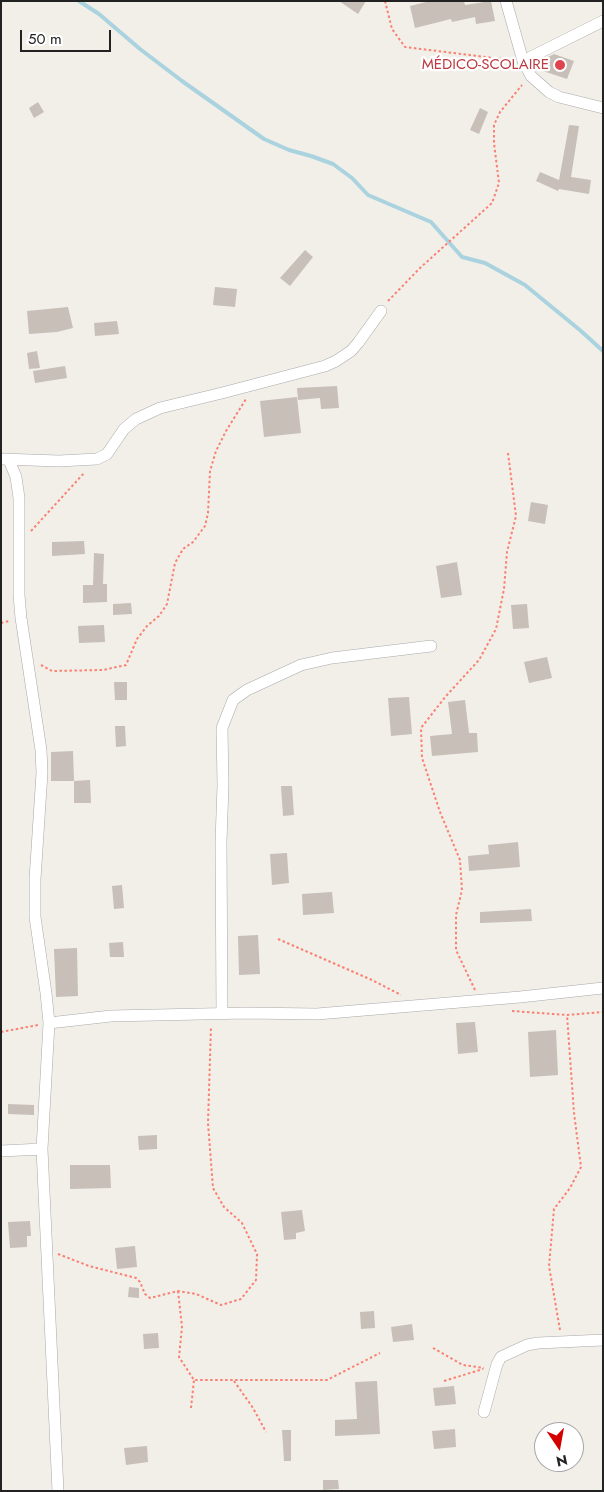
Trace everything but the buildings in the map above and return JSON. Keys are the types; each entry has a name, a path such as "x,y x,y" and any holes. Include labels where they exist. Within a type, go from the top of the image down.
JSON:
{"street":[{"path":"506,1 523,61 531,76 549,92 559,97 603,108"},
{"path":"523,61 603,21"},
{"path":"58,1491 42,1149 49,1023 35,917 35,879 42,774 41,750 19,595 18,488 5,460 59,461 97,459 107,454 124,429 147,413 160,408 325,366 336,361 351,352 381,311"},
{"path":"217,1014 223,784 222,728 233,700 247,690 307,664 332,658 431,646"},
{"path":"49,1023 111,1016 317,1014 603,988"},
{"path":"1,1151 42,1149"},
{"path":"484,1412 497,1364 502,1357 538,1343 603,1340"}],"path":[{"path":"385,1 392,29 404,47 523,61"},
{"path":"381,311 401,286 492,203 499,183 494,126 508,100 531,76"},
{"path":"28,659 52,670 103,670 126,665 137,639 147,626 159,616 167,604 175,563 184,549 193,542 205,526 208,513 210,471 216,451 254,384"},
{"path":"480,1000 456,950 456,915 462,890 460,860 440,812 422,758 421,728 446,696 479,660 496,629 504,589 507,552 516,516 508,453"},
{"path":"20,543 97,459"},
{"path":"278,940 405,996"},
{"path":"508,1010 567,1015 603,1012"},
{"path":"46,1242 56,1254 89,1266 136,1278 150,1298 178,1291 196,1294 221,1305 241,1299 256,1280 257,1254 242,1223 224,1207 213,1188 208,1123 217,1014"},
{"path":"560,1331 549,1266 554,1209 570,1188 581,1167 574,1113 567,1015"},
{"path":"1,1032 49,1023"},
{"path":"178,1291 182,1327 179,1357 194,1380 191,1408"},
{"path":"433,1348 464,1365 485,1368"},
{"path":"194,1380 327,1380 380,1353"},
{"path":"444,1381 497,1364"},
{"path":"234,1381 253,1408 266,1432"}],"waterway":[{"path":"79,1 99,14 182,81 264,139 289,150 333,164 352,178 368,195 431,222 462,257 485,263 525,285 603,351"}],"place":[{"name":"MÉDICO-SCOLAIRE","path":"560,65"}]}
